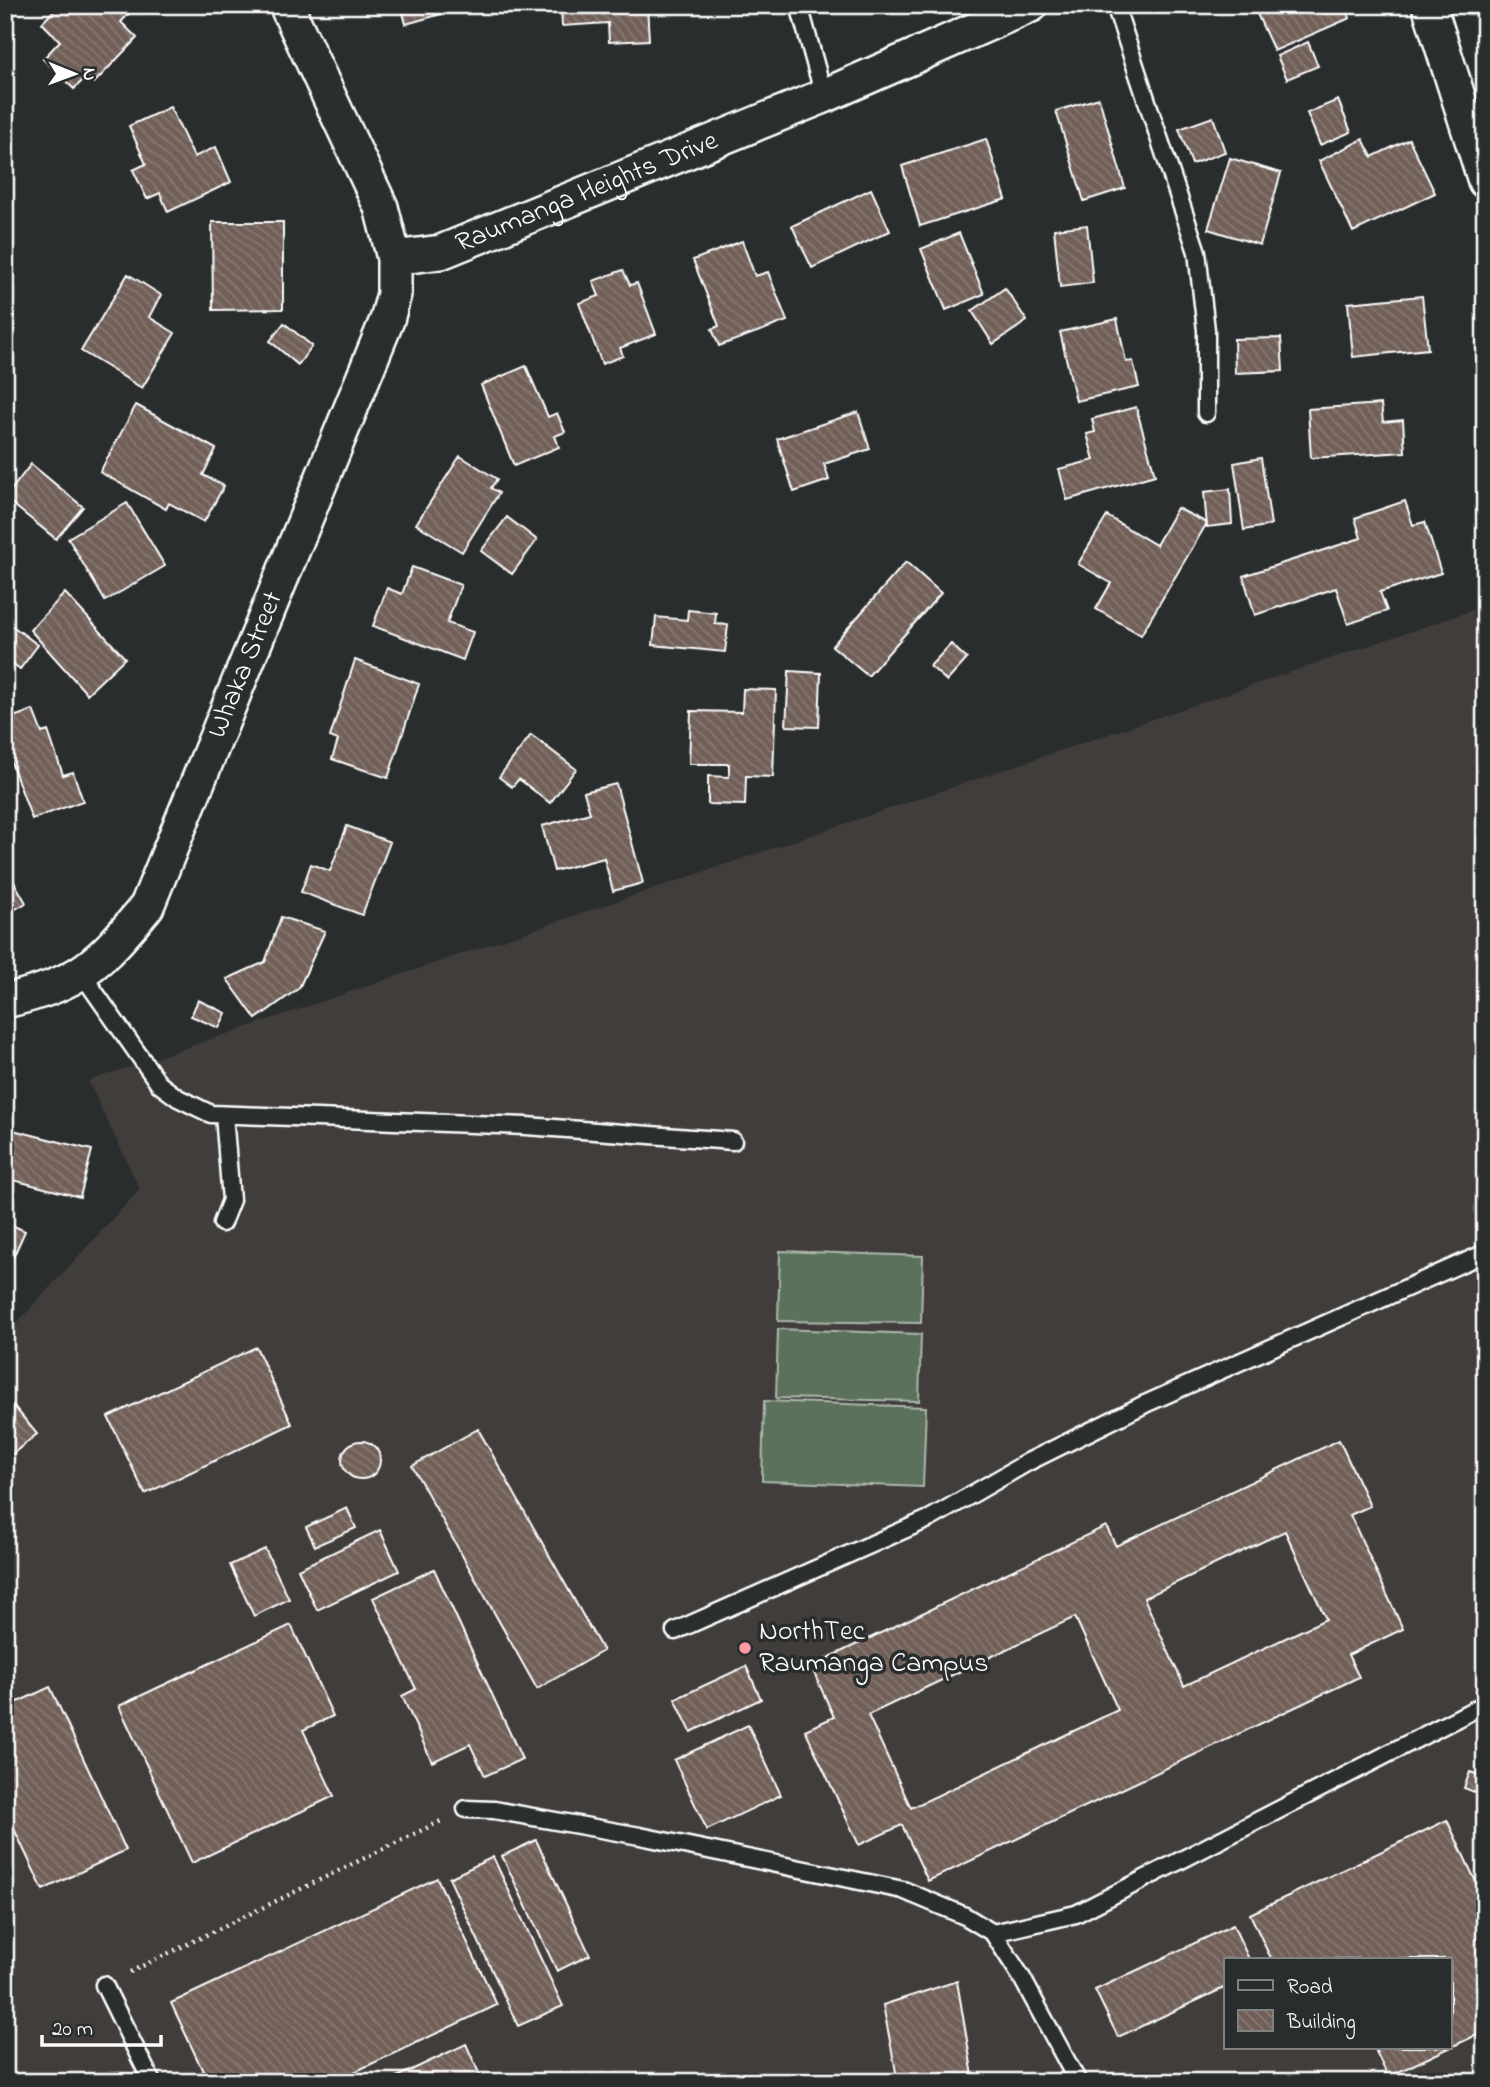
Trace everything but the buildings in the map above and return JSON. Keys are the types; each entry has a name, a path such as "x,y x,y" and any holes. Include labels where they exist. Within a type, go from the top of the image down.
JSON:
{"street":[{"path":"286,5 382,207 394,258"},
{"name":"Raumanga Heights Drive","path":"394,258 441,252 824,96 1031,5"},
{"path":"1429,5 1485,181"},
{"name":"Whaka Street","path":"5,1001 42,992 82,974 113,948 147,906 387,320 394,293 394,258"}],"lane":[{"path":"799,5 824,96"},
{"path":"1115,5 1197,252 1206,330 1206,413"},
{"path":"82,974 159,1084 178,1098 211,1114 526,1126 733,1141"},
{"path":"222,1223 231,1200 224,1115"},
{"path":"675,1631 931,1518 1028,1462 1144,1404 1485,1253"},
{"path":"993,1933 1076,1913 1485,1704"},
{"path":"466,1809 494,1810 640,1836 903,1890 965,1916 993,1933 1022,1978 1078,2082"},
{"path":"104,1985 152,2082"}],"path":[{"path":"104,1985 466,1809"}],"shaded area":[{"name":"NorthTec Raumanga Campus","path":"1473,610 1485,785 1485,2082 5,2082 5,1336 140,1189 88,1081"}],"green space":[{"path":"780,1251 923,1256 921,1323 778,1321"},
{"path":"778,1329 921,1334 919,1401 776,1398"},
{"path":"764,1401 926,1407 923,1487 762,1481"}],"place":[{"name":"NorthTec Raumanga Campus","path":"745,1648"}]}
